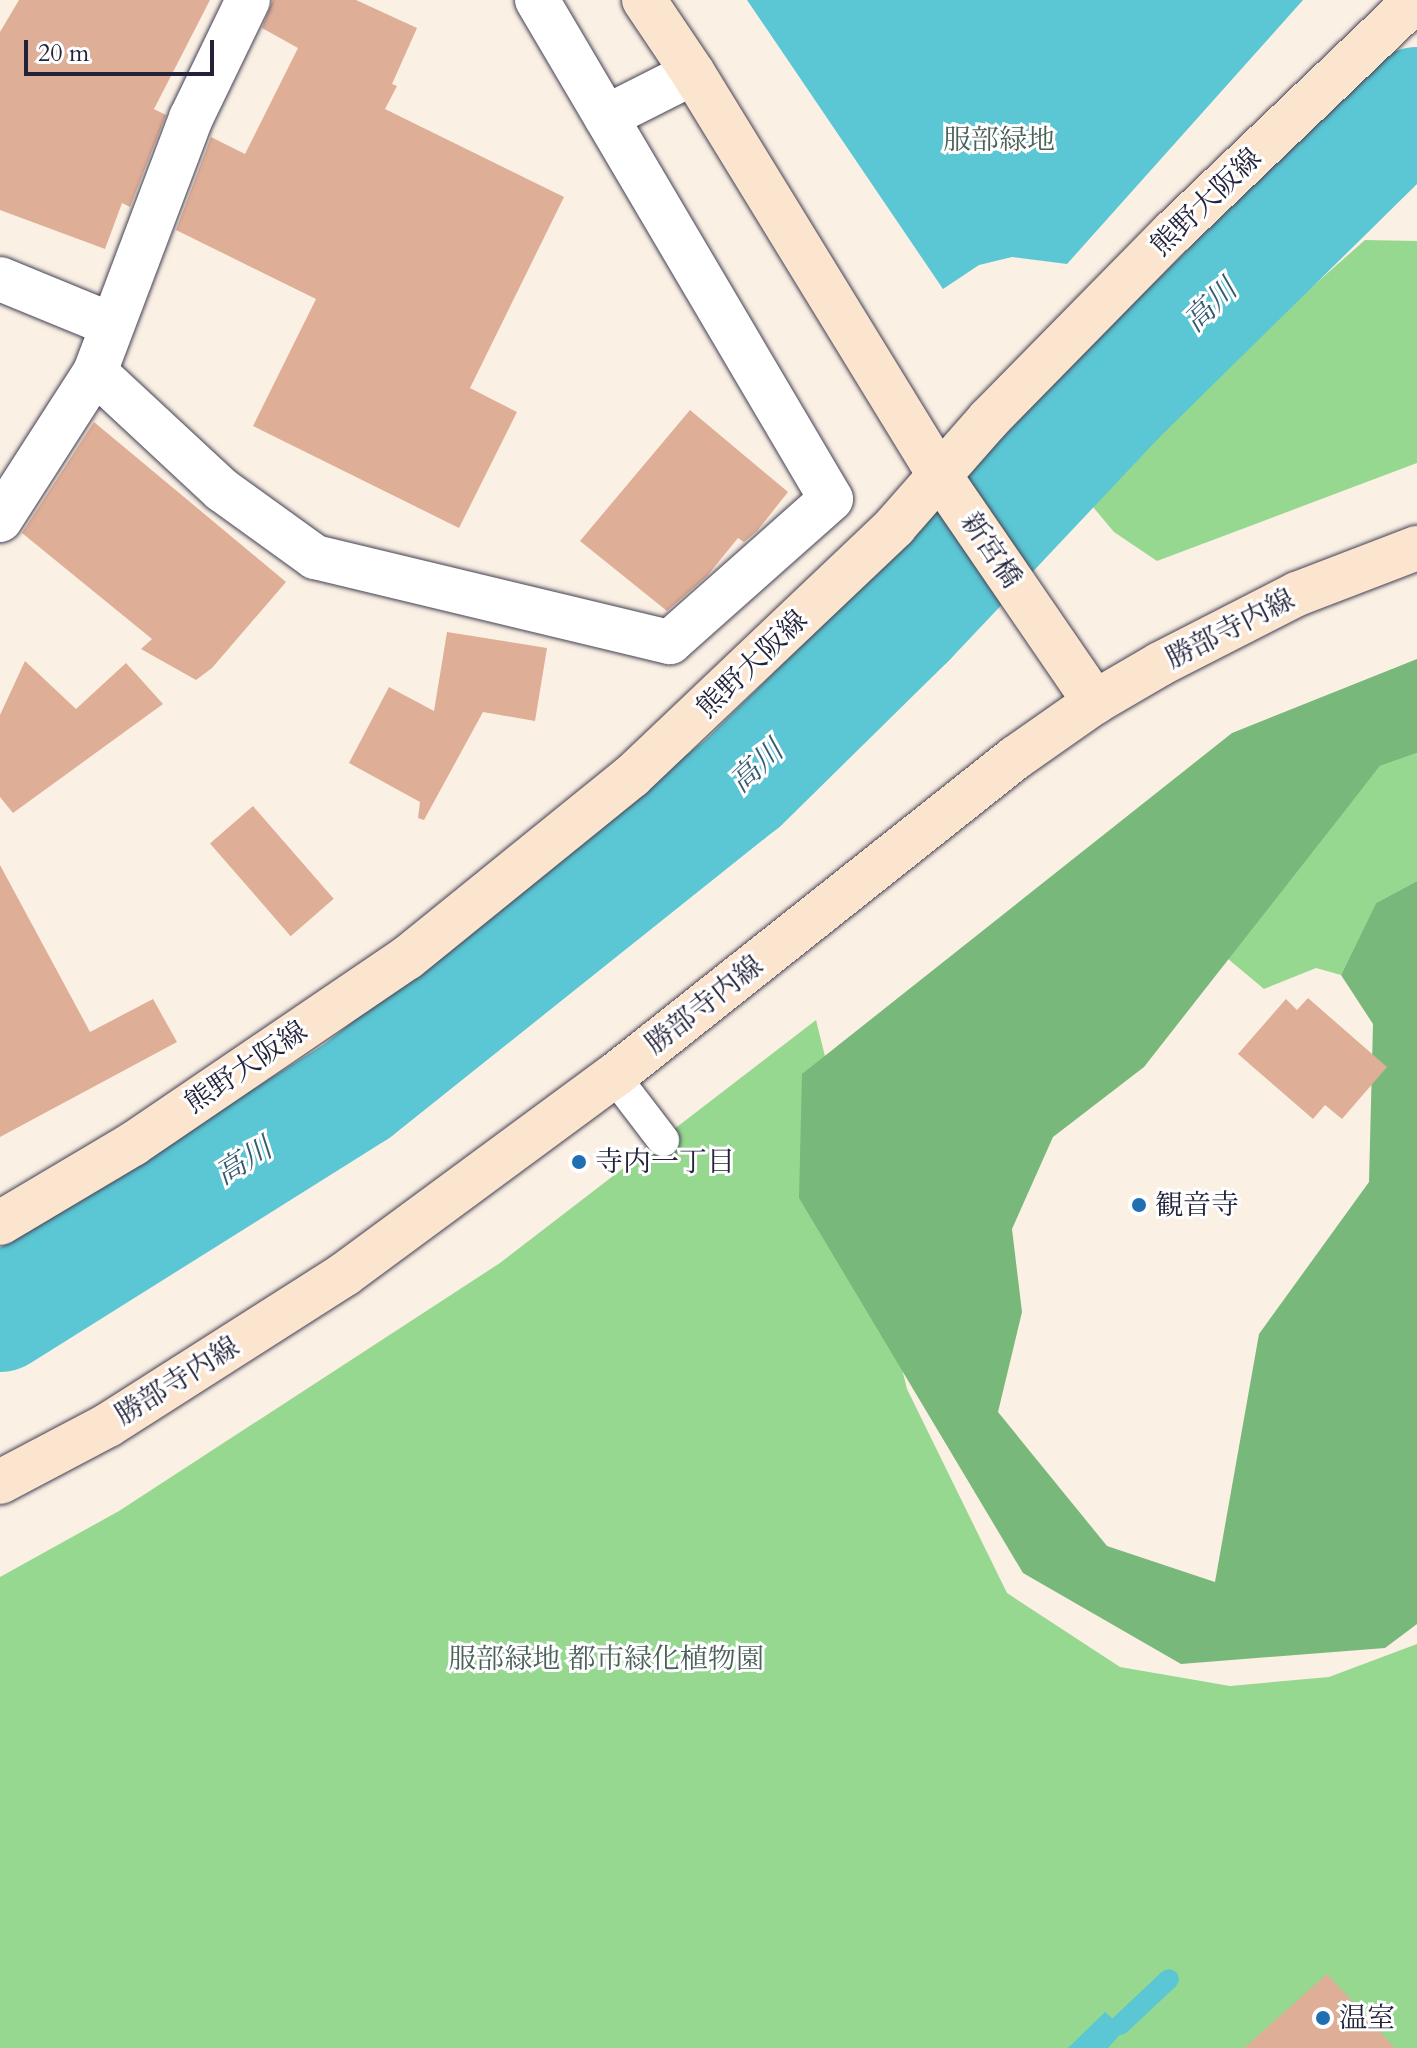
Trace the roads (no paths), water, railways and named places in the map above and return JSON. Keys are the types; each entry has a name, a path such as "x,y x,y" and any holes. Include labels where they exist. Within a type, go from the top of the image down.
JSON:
{"street":[{"path":"0,520 95,372 191,118 248,0"},
{"path":"95,372 222,490 315,557 670,642 831,499 537,0"},
{"name":"新宮橋","path":"644,0 693,73 938,473 1095,702"},
{"name":"熊野大阪線","path":"0,1223 133,1144 407,958 632,776 895,526 938,473 1173,232 1416,0"},
{"path":"606,117 693,73"},
{"path":"0,279 112,325"},
{"name":"勝部寺内線","path":"0,1482 108,1425 345,1274 614,1076 1015,758 1095,702 1160,664 1297,594 1417,548"}],"lane":[{"path":"614,1076 663,1140"}],"water":[{"name":"服部緑地","path":"747,0 1303,0 1067,264 1012,257 979,265 943,289"},
{"path":"1105,2012 1125,2029 1108,2048 1068,2048"}],"waterway":[{"name":"高川","path":"0,1315 357,1091 742,784 908,621 1117,399 1417,104"},
{"path":"1120,2025 1169,1979"}],"place":[{"name":"寺内一丁目","path":"579,1162"},
{"name":"観音寺","path":"1139,1205"},
{"name":"温室","path":"1323,2018"}],"park label":[{"name":"服部緑地 都市緑化植物園","path":"606,1659"}]}
